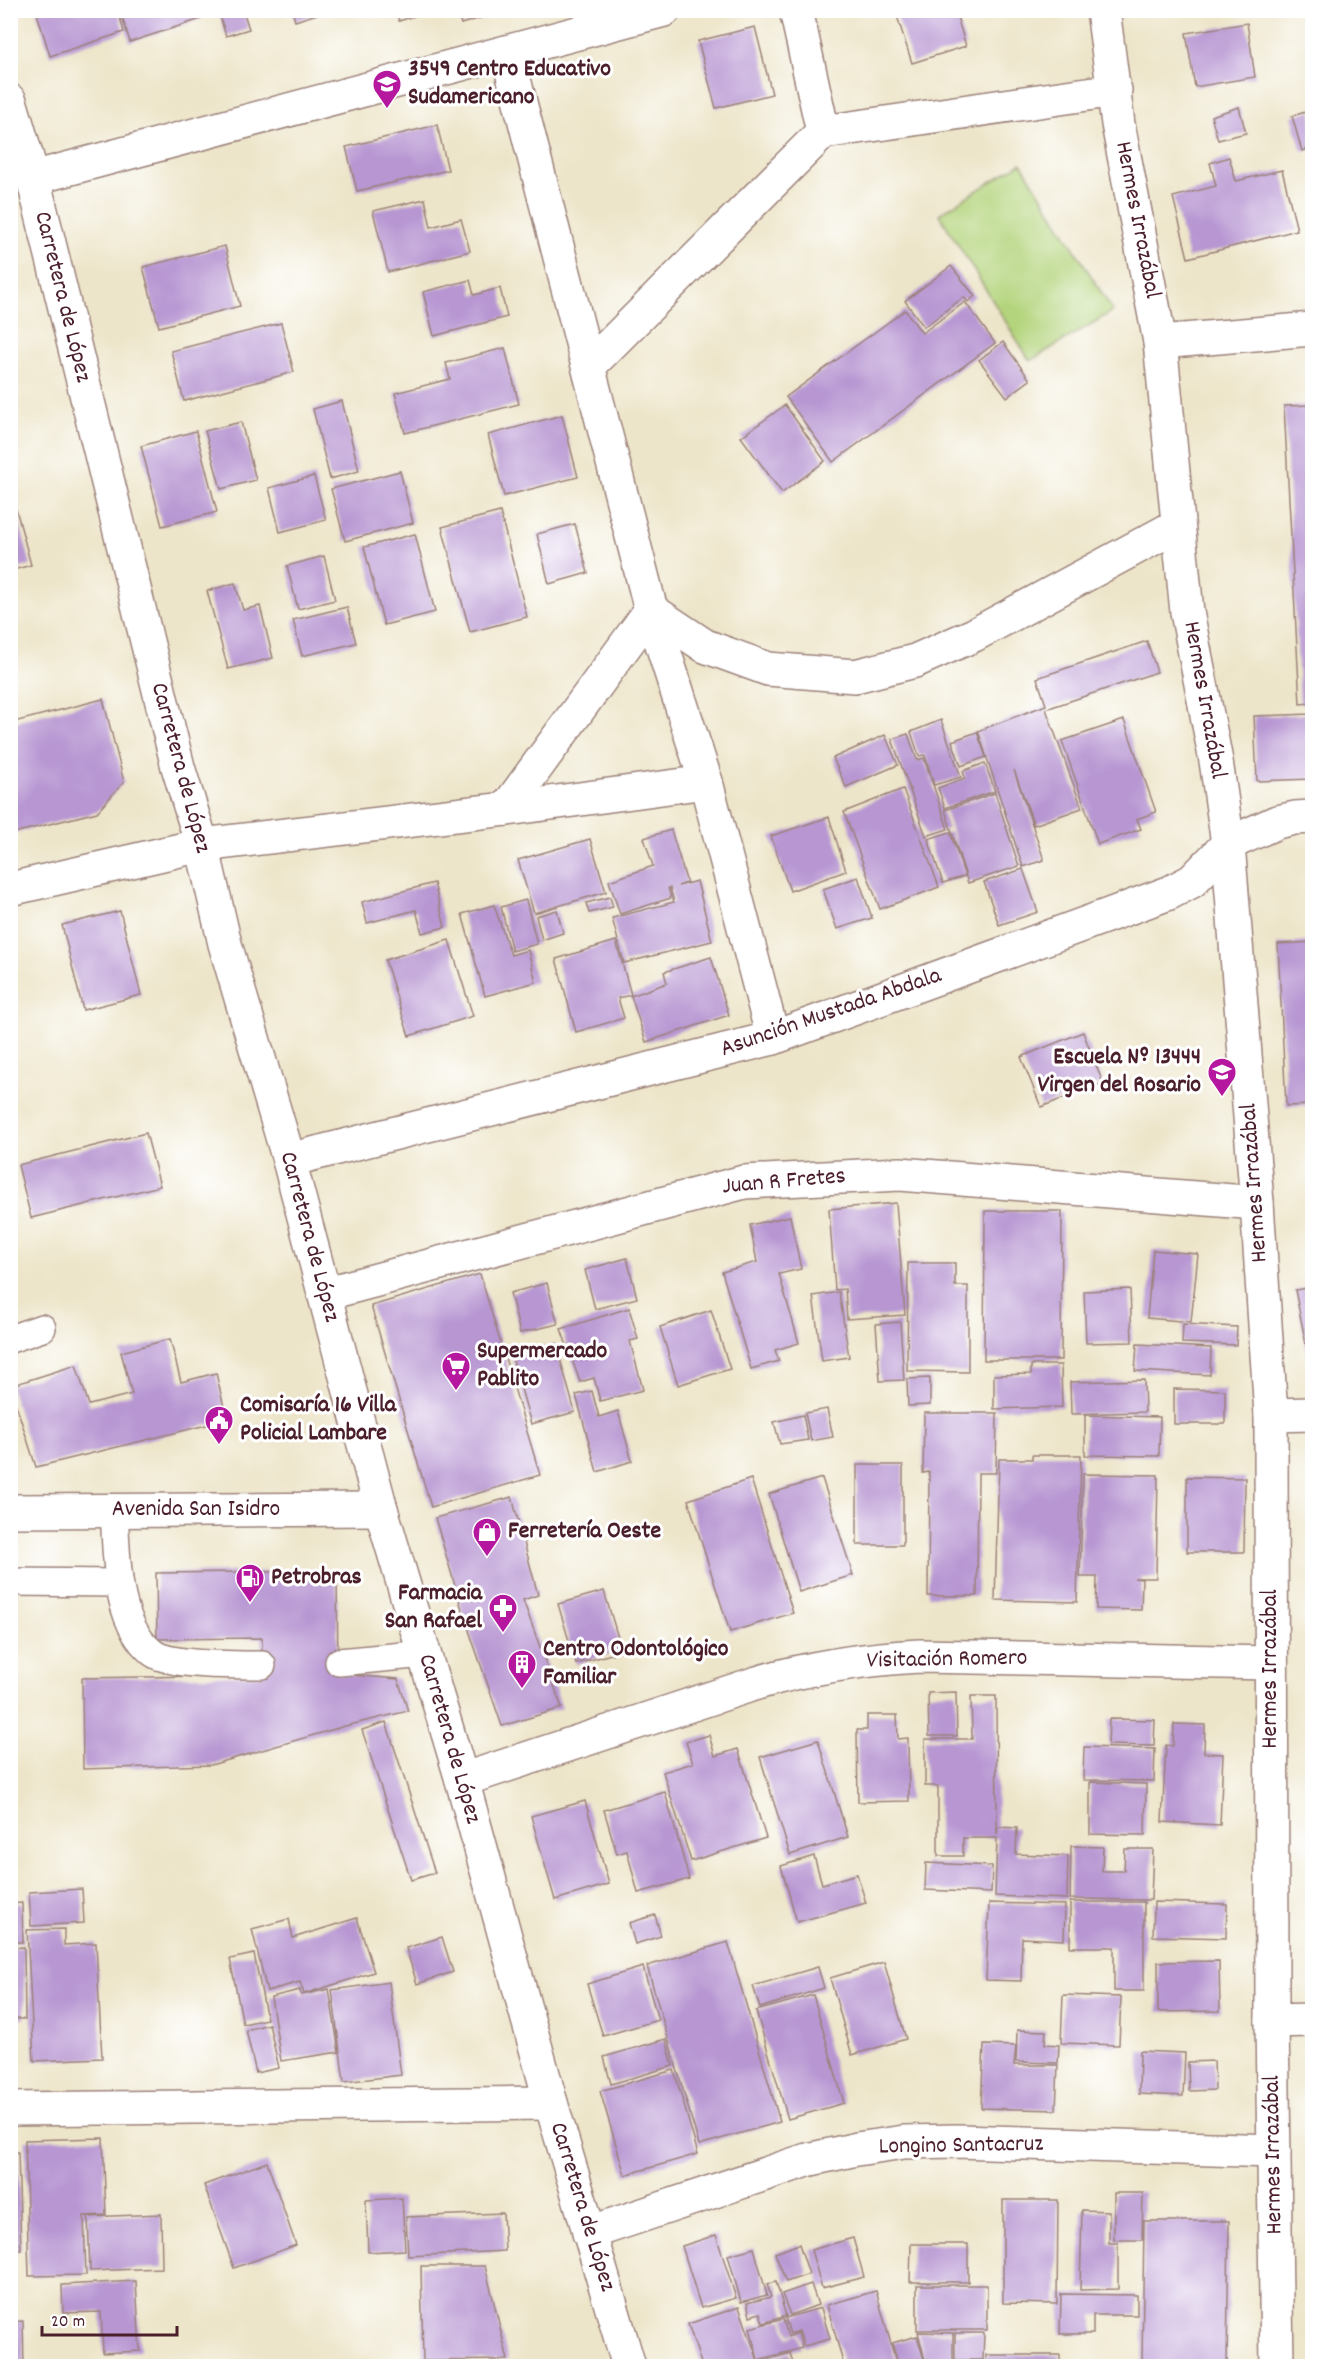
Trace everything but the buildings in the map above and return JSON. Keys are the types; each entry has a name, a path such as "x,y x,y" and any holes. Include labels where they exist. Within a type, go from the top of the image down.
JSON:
{"street":[{"path":"33,178 664,10"},
{"path":"796,10 823,132"},
{"name":"Hermes Irrazábal","path":"1103,10 1118,124 1160,342 1187,612 1216,761 1228,844 1257,1203 1271,1415 1272,2021 1277,2367"},
{"path":"507,52 651,610 706,782 773,1038"},
{"path":"589,366 823,132 1114,90"},
{"name":"Carretera de López","path":"10,101 33,178 173,744 202,845 225,944 289,1160 381,1509 462,1780 551,2103 629,2367"},
{"path":"1160,342 1312,328"},
{"path":"651,610 705,646 768,669 855,676 915,661 974,635 1178,525"},
{"path":"506,809 651,610"},
{"path":"10,889 202,845 506,809 706,782"},
{"name":"Asunción Mustada Abdala","path":"289,1160 773,1038 1169,893 1192,880 1228,844 1277,822 1312,817"},
{"name":"Juan R Fretes","path":"324,1294 744,1182 900,1174 1257,1203"},
{"path":"1271,1415 1312,1414"},
{"name":"Avenida San Isidro","path":"10,1511 381,1509"},
{"name":"Visitación Romero","path":"462,1780 757,1683 803,1671 874,1658 919,1656 1270,1663"},
{"path":"1272,2021 1312,2020"},
{"path":"10,2109 551,2103"},
{"name":"Longino Santacruz","path":"589,2233 807,2160 904,2142 958,2141 1274,2151"}],"lane":[{"path":"10,1339 42,1328"},
{"path":"114,1510 119,1583 129,1625 154,1653 188,1663 262,1665"},
{"path":"10,1582 119,1583"},
{"path":"339,1662 424,1654"}],"green space":[{"path":"1021,163 1113,311 1030,361 939,214"}],"place":[{"name":"3549 Centro Educativo Sudamericano","path":"387,110"},
{"name":"Escuela Nº 13444 Virgen del Rosario","path":"1222,1098"},
{"name":"Supermercado Pablito","path":"456,1392"},
{"name":"Comisaría 16 Villa Policial Lambare","path":"219,1446"},
{"name":"Ferretería Oeste","path":"487,1558"},
{"name":"Petrobras","path":"250,1604"},
{"name":"Farmacia San Rafael","path":"503,1634"},
{"name":"Centro Odontológico Familiar","path":"522,1690"}]}
